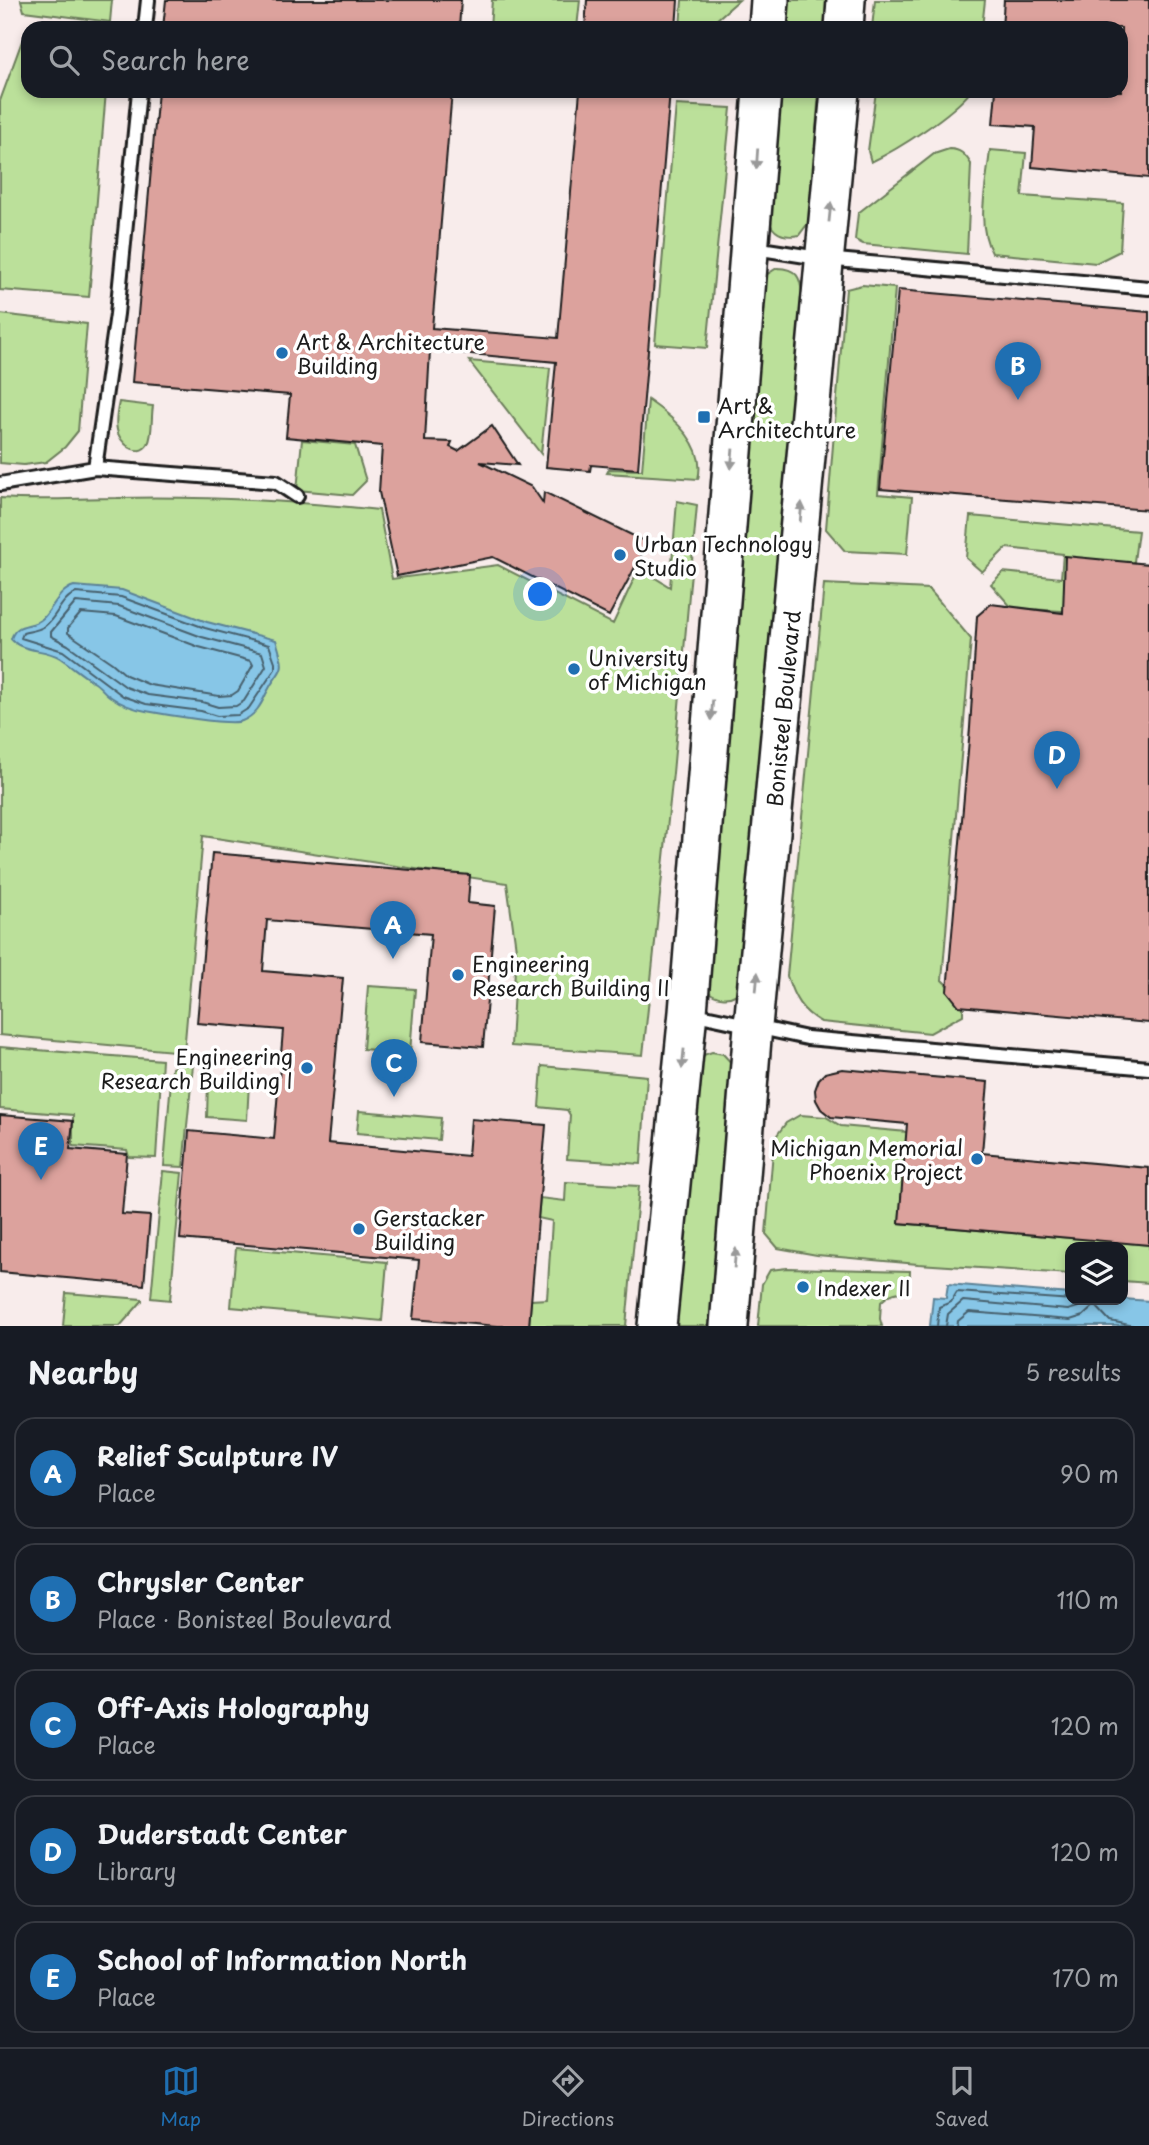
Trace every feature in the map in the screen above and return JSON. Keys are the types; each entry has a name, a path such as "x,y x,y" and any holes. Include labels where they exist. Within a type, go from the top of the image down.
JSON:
{"street":[{"path":"768,21 770,0"},
{"path":"844,21 846,0"},
{"path":"657,1326 688,1012 761,98"},
{"name":"Bonisteel Boulevard","path":"729,1326 753,1026 839,98"}],"lane":[{"path":"146,21 148,0"},
{"path":"95,468 117,314 138,98"},
{"path":"750,247 825,258 1149,288"},
{"path":"0,484 95,468 276,482 297,496"},
{"path":"688,1012 807,1038 1149,1068"}],"green space":[{"path":"21,0 112,0 110,21 24,11"},
{"path":"492,0 580,0 578,21 490,21"},
{"path":"682,0 739,0 715,21 680,21"},
{"path":"787,0 828,0 826,21 785,21"},
{"path":"875,0 985,0 983,21 873,21"},
{"path":"21,44 21,98 105,98 89,297 0,290 0,101"},
{"path":"777,98 818,98 809,222 799,235 783,235 775,231 768,217"},
{"path":"875,98 965,98 896,149 871,162 868,151"},
{"path":"676,105 731,108 707,348 655,344"},
{"path":"949,149 962,153 971,164 967,254 863,244 855,240 858,213 934,154"},
{"path":"990,150 1026,153 1022,196 1123,203 1120,251 1096,263 992,253 984,229 983,216"},
{"path":"777,268 784,268 797,275 802,295 744,970 742,986 738,992 724,998 706,989 762,287 766,275"},
{"path":"862,285 895,288 878,494 912,497 907,554 845,551 826,529 846,289"},
{"path":"0,314 87,324 78,431 65,447 46,462 24,465 0,463"},
{"path":"469,361 550,368 541,454"},
{"path":"648,400 668,415 693,444 698,455 698,479 607,473 609,469 642,470"},
{"path":"119,402 153,406 151,436 144,448 130,448 118,435 116,420"},
{"path":"302,440 355,445 366,481 352,495 297,490"},
{"path":"0,498 216,499 379,510 392,579 498,565 613,624 639,568 670,587 677,501 697,505 673,773 643,1055 511,1046 516,949 507,883 203,836 184,1052 0,1035"},
{"path":"970,516 1138,531 1127,615 1012,608 991,584 1003,572 1061,578 1063,554 1006,548 982,572 966,558"},
{"path":"824,584 929,589 971,639 942,980 963,1001 963,1015 930,1033 821,1022 799,1003 787,976"},
{"path":"368,986 415,989 410,1053 363,1049"},
{"path":"0,1047 162,1060 156,1158 129,1157 127,1150 73,1146 73,1115 0,1109"},
{"path":"712,1052 723,1054 735,1067 713,1326 671,1326 698,1057"},
{"path":"181,1064 193,1065 183,1167 164,1166 172,1068"},
{"path":"542,1066 647,1076 641,1164 567,1159 570,1115 567,1110 539,1107"},
{"path":"208,1081 249,1083 247,1120 207,1117"},
{"path":"359,1111 441,1118 439,1140 357,1133"},
{"path":"800,1115 826,1117 841,1126 907,1132 899,1223 1115,1242 1065,1242 1065,1274 817,1255 778,1248 766,1234 774,1139 786,1123"},
{"path":"163,1171 182,1173 170,1300 151,1298"},
{"path":"566,1182 639,1186 626,1326 529,1326 531,1300 547,1299 552,1221 538,1218 540,1198 565,1201"},
{"path":"1128,1243 1149,1245 1149,1283 1128,1281"},
{"path":"236,1248 387,1262 382,1321 231,1307"},
{"path":"787,1268 910,1271 909,1293 894,1293 881,1302 882,1326 758,1326 762,1284 770,1270"},
{"path":"66,1293 142,1301 120,1326 63,1326"}],"water":[{"path":"74,586 122,590 207,622 276,640 281,670 257,710 242,721 196,719 128,706 109,696 60,658 28,649 11,639 20,627 43,618 60,595"},
{"path":"948,1284 1065,1294 1065,1305 1128,1305 1128,1299 1149,1301 1149,1326 930,1326 933,1297 946,1298"}],"building":[{"path":"166,0 461,0 460,21 164,21"},
{"path":"587,0 678,0 676,21 586,21"},
{"path":"1004,0 1149,0 1149,178 1032,167 1035,127 993,124 995,98 1128,98 1128,21 1002,21"},
{"name":"Art & Architecture Building","path":"157,98 451,98 432,328 558,338 579,98 669,98 638,469 591,465 590,471 546,467 556,362 430,350 425,441 452,442 450,447 458,451 492,426 518,465 480,462 532,487 543,503 544,492 648,543 609,616 493,557 397,576 379,492 382,446 286,437 290,395 132,382"},
{"path":"898,290 1149,312 1149,510 880,489"},
{"path":"1065,556 1149,564 1149,1023 959,1006 947,991 977,616 991,604 1063,613"},
{"path":"212,853 470,875 468,903 495,906 483,1047 422,1042 431,934 267,920 263,971 343,978 328,1143 468,1156 471,1119 546,1125 529,1326 413,1319 419,1260 180,1239 189,1131 274,1139 283,1030 197,1023"},
{"name":"Michigan Memorial Phoenix Project","path":"842,1069 988,1082 982,1153 1149,1168 1149,1245 899,1223 907,1124 831,1117 821,1109 816,1100 815,1090 819,1079 825,1073"},
{"path":"0,1115 73,1121 70,1149 127,1154 122,1214 150,1216 144,1285 0,1272"}],"place":[{"name":"Art & Architecture Building","path":"282,353"},
{"name":"Chrysler Center","path":"1018,400"},
{"name":"Art & Architechture","path":"704,417"},
{"name":"Urban Technology Studio","path":"620,555"},
{"name":"University of Michigan","path":"574,669"},
{"name":"Duderstadt Center","path":"1057,789"},
{"name":"Relief Sculpture IV","path":"393,959"},
{"name":"Engineering Research Building II","path":"458,975"},
{"name":"Engineering Research Building I","path":"307,1068"},
{"name":"Off-Axis Holography","path":"394,1097"},
{"name":"Michigan Memorial Phoenix Project","path":"977,1159"},
{"name":"School of Information North","path":"41,1180"},
{"name":"Gerstacker Building","path":"359,1229"},
{"name":"Indexer II","path":"803,1287"}]}
